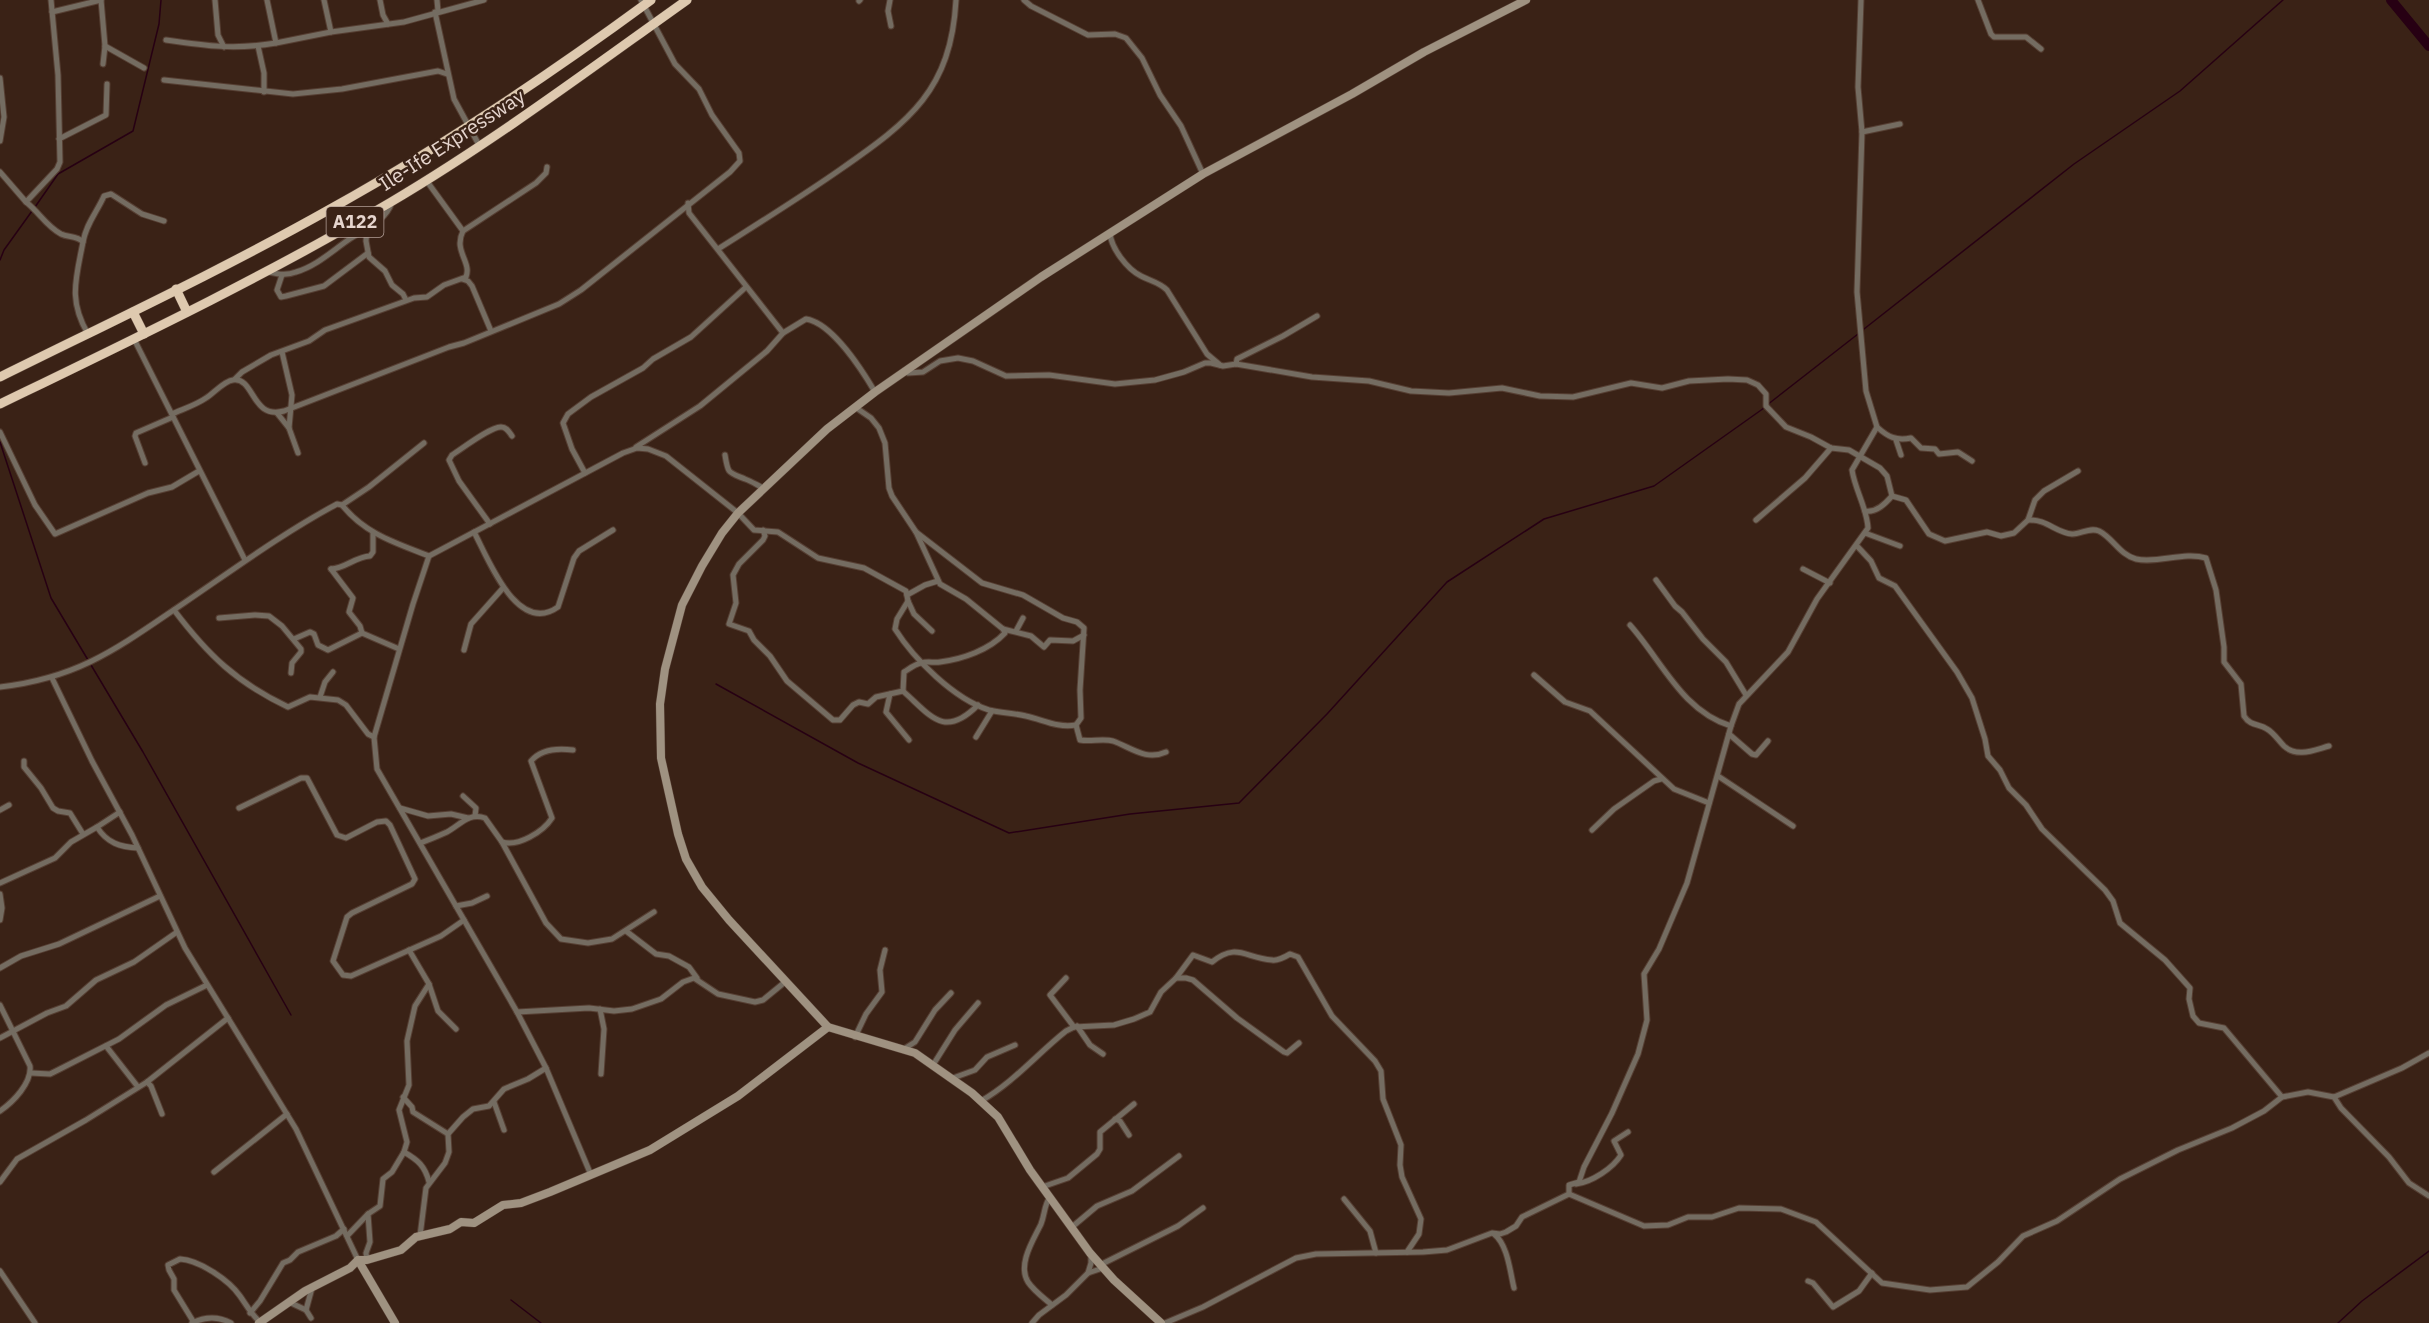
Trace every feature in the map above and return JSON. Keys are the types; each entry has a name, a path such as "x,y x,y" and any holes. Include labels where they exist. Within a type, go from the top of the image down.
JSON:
{"highway":[{"name":"Ile-Ife Expressway","path":"0,404 267,271 393,201 479,145 687,0"},
{"name":"Ile-Ife Expressway","path":"0,377 133,312 332,208 467,126 645,2"},
{"path":"176,289 187,312"},
{"path":"133,312 144,334"}],"street":[{"path":"26,202 59,166 58,75 51,0"},
{"path":"52,12 101,0 105,46 103,64"},
{"path":"215,0 218,35 224,47"},
{"path":"267,0 276,43"},
{"path":"324,0 331,32"},
{"path":"380,0 383,15 388,24"},
{"path":"437,0 447,74 454,99 479,145"},
{"path":"166,40 224,47 258,46 331,32 404,22 484,0"},
{"path":"890,0 888,11 891,26"},
{"path":"718,249 821,184 882,141 904,122 922,103 938,77 951,39 956,0"},
{"path":"1024,0 1031,6 1088,34 1115,34 1126,38 1142,58 1160,95 1178,121 1203,174"},
{"path":"1526,0 1424,52 1352,94 1203,174 1110,233 855,406 738,513 722,533 682,605 665,669 660,704 661,758 678,834 693,872 729,920 828,1027 855,1037 904,1049 953,1078 981,1101 998,1117 1042,1187 1090,1253 1163,1323 1203,1307 1296,1258 1316,1254 1447,1250 1492,1233 1506,1232 1516,1226 1525,1214 1569,1194 1644,1226 1668,1225 1688,1218 1712,1217 1739,1208 1781,1209 1816,1222 1882,1283 1930,1290 1967,1287 1998,1262 2023,1236 2057,1221 2120,1179 2178,1150 2232,1128 2264,1111 2282,1097 2308,1092 2334,1097 2402,1068 2429,1053"},
{"path":"1861,0 1858,87 1862,132 1857,292 1866,391 1877,428 1896,440 1901,455"},
{"path":"1978,0 1994,37 2026,37 2041,49"},
{"path":"277,413 464,343 569,299 654,234 688,203 738,165 740,157 712,115 699,89 675,64 652,25 645,2"},
{"path":"105,46 144,68"},
{"path":"258,46 264,73 264,92"},
{"path":"164,80 292,94 319,93 438,71 447,74"},
{"path":"0,78 4,117 0,141"},
{"path":"59,139 106,115 107,84"},
{"path":"1862,132 1900,124"},
{"path":"145,463 135,436 136,433 205,400 230,380 271,355 309,341 326,330 406,300 427,297 444,285 462,279 468,273 458,245 462,231 536,183 546,173 547,167"},
{"path":"0,172 50,227 60,234 80,238 83,242"},
{"path":"426,180 462,231"},
{"path":"88,334 78,317 75,301 76,274 89,222 97,212 104,196 111,194 142,214 164,221"},
{"path":"267,271 282,274 294,273 310,267 374,226 386,214 393,201"},
{"path":"688,203 688,213"},
{"path":"680,211 688,213 783,333"},
{"path":"367,229 368,253 373,262 385,271 392,285 403,294 406,300"},
{"path":"1110,233 1111,243 1138,275 1167,290 1207,354 1220,365"},
{"path":"358,235 366,241"},
{"path":"282,274 278,290 281,297 324,286 368,253"},
{"path":"462,279 468,281 472,286 491,331"},
{"path":"585,473 566,435 563,423 568,414 591,397 643,368 653,359 691,337 746,287"},
{"path":"1236,364 1237,359 1317,316"},
{"path":"591,1175 546,1068 517,1012 377,769 374,737 429,556 644,442 700,406 767,351 783,333 806,319 822,324 862,369 875,392"},
{"path":"134,339 245,560"},
{"path":"282,352 292,395 289,428"},
{"path":"904,371 908,374 923,372 940,362 958,358 1006,376 1049,375 1115,384 1161,378 1205,363 1236,364 1312,377 1370,381 1411,391 1449,393 1502,388 1548,396 1581,396 1632,383 1662,388 1689,381 1747,380 1758,385 1766,394 1766,406 1786,427 1831,448 1849,450 1880,468 1887,476 1892,495"},
{"path":"235,379 243,382 261,408 277,413 289,428 298,453"},
{"path":"855,406 871,418 879,428 885,443 892,496 916,532 938,581 1004,629 1031,636 1044,647 1050,640 1073,641 1084,635"},
{"path":"490,524 459,482 449,460 452,455 494,429 502,427 512,436"},
{"path":"1569,1185 1579,1182 1638,1054 1647,1020 1644,974 1659,949 1687,883 1739,704 1788,652 1817,599 1865,533 1867,518 1858,496 1852,470 1877,428"},
{"path":"0,432 35,505 55,534 148,493 172,487 199,471"},
{"path":"1896,440 1911,438 1927,450 1935,449 1939,454 1958,452 1972,461"},
{"path":"0,687 52,678 104,656 245,560 322,512 337,504 342,505 369,487 424,443"},
{"path":"623,453 637,448 648,449 666,456 738,513 750,528 778,532 818,558 864,568 900,588 908,598 914,614 932,631"},
{"path":"1756,520 1805,478 1831,448"},
{"path":"724,455 732,476 744,478 763,488"},
{"path":"1892,495 1906,500 1929,534 1945,541 1987,532 2001,536 2014,532 2028,520 2039,495 2078,471"},
{"path":"1865,511 1871,512 1885,504 1892,495"},
{"path":"342,505 355,520 373,533 429,556"},
{"path":"2028,520 2048,523 2072,534 2099,531 2127,555 2137,559 2195,556 2206,558 2216,590 2224,662 2241,684 2244,716 2253,725 2264,726 2291,751 2299,753 2329,746"},
{"path":"474,532 509,596 526,609 546,613 558,607 579,551 613,530"},
{"path":"763,530 765,536 763,540 739,564 733,575 735,603 729,624 749,631 787,681 833,720 840,720 853,705 859,702 867,704 876,697 903,691"},
{"path":"916,532 982,583 1030,598 1063,618 1077,622 1084,628 1080,718 1076,725 1080,740 1112,740 1142,754 1157,756 1166,752"},
{"path":"362,633 350,612 353,598 331,570 342,568 357,559 370,556 373,552 373,533"},
{"path":"1865,533 1900,546"},
{"path":"1857,546 1871,561 1879,578 1895,586 1957,672 1972,698 1988,756 2000,770 2009,788 2026,805 2042,830 2105,890 2113,902 2120,923 2164,960 2190,988 2189,999 2193,1016 2199,1023 2224,1028 2282,1097"},
{"path":"1803,569 1830,583"},
{"path":"1656,580 1703,639 1726,662 1746,695"},
{"path":"938,581 925,585 908,598 895,629 921,663 949,686 978,705 992,711 1028,716 1054,725 1076,725"},
{"path":"464,650 471,624 503,588"},
{"path":"174,610 217,661 237,678 288,707 310,697 338,700 346,705 368,734 374,737"},
{"path":"219,618 269,616 282,626 289,637 300,645 301,652 292,663 291,674"},
{"path":"1016,632 1023,618"},
{"path":"1630,625 1687,699 1713,721 1731,726"},
{"path":"903,691 904,672 921,663 937,663 956,659 980,650 998,640 1005,633 1004,629"},
{"path":"294,639 310,632 314,634 318,645 328,650 362,633 399,649"},
{"path":"320,697 325,682 333,672"},
{"path":"1534,675 1565,702 1590,711 1622,742 1639,754 1661,779 1674,789 1709,803"},
{"path":"52,678 138,848 177,932 287,1114 358,1260 395,1323"},
{"path":"903,691 935,720 943,723 961,720 978,705"},
{"path":"890,694 886,712 909,740"},
{"path":"976,736 992,711"},
{"path":"1729,734 1756,755 1768,741"},
{"path":"502,842 514,843 531,836 552,818 531,761 534,757 559,748 573,750"},
{"path":"24,760 24,767 53,808 70,813 83,834"},
{"path":"1718,776 1793,826"},
{"path":"239,808 301,778 307,778 337,835 342,838 377,822 386,821 415,879 412,884 347,917 333,961 343,975 351,976 441,936 464,920"},
{"path":"1592,830 1614,809 1654,781 1661,779"},
{"path":"463,796 477,808 475,816"},
{"path":"0,810 9,805"},
{"path":"400,808 428,816 451,814 468,818"},
{"path":"0,883 55,858 83,834 120,812"},
{"path":"420,843 446,832 468,818 475,816 485,818 502,842 546,924 561,939 588,943 603,942 626,932 654,912"},
{"path":"97,827 108,841 124,847 138,848"},
{"path":"0,894 2,908 0,920"},
{"path":"0,968 21,956 59,944 160,896"},
{"path":"456,906 472,903 487,896"},
{"path":"0,1038 47,1013 66,1006 96,980 134,962 177,932"},
{"path":"626,932 656,954 669,956 689,966 698,979 718,994 755,1002 763,1000 785,982"},
{"path":"410,950 429,984 438,1011 456,1029"},
{"path":"855,1037 866,1014 882,992 879,970 885,950"},
{"path":"981,1101 1002,1089 1059,1037 1076,1026 1114,1024 1150,1012 1161,992 1176,978 1193,955 1212,962 1221,955 1234,951 1274,961 1290,954 1298,957 1332,1016 1375,1061 1381,1071 1383,1099 1401,1145 1402,1177 1421,1219 1419,1234 1407,1252"},
{"path":"1066,978 1050,995 1090,1046 1103,1054"},
{"path":"1176,978 1193,980 1245,1024 1284,1052 1287,1053 1299,1043"},
{"path":"517,1012 589,1008 632,1009 661,999 688,979 698,979"},
{"path":"347,1236 381,1203 383,1179 392,1172 404,1152 407,1142 399,1110 409,1085 407,1041 415,1006 429,984"},
{"path":"30,1074 50,1074 106,1046 166,1005 207,985"},
{"path":"904,1049 915,1042 935,1010 951,993"},
{"path":"933,1065 956,1030 978,1003"},
{"path":"0,1005 30,1066 30,1074 19,1094 0,1111"},
{"path":"600,1009 604,1029 601,1074"},
{"path":"1,1177 16,1159 138,1088 228,1018"},
{"path":"231,1323 218,1318 192,1322 174,1290 174,1279 168,1264 180,1259 206,1266 239,1294 250,1313 260,1322 312,1288 350,1268 358,1260 367,1260 401,1250 420,1236 450,1229 461,1222 474,1223 503,1205 521,1203 650,1150 698,1123 772,1072 828,1027"},
{"path":"953,1078 975,1070 987,1057 1015,1045"},
{"path":"106,1046 138,1088"},
{"path":"420,1236 426,1188 445,1163 449,1152 447,1134 473,1110 489,1106 504,1089 546,1068"},
{"path":"147,1082 151,1086 162,1114"},
{"path":"403,1097 410,1104 413,1112 447,1134"},
{"path":"2334,1097 2341,1108 2389,1158 2409,1183 2429,1196"},
{"path":"494,1102 504,1130"},
{"path":"1042,1187 1068,1178 1097,1154 1100,1149 1100,1132 1134,1104"},
{"path":"214,1172 287,1114"},
{"path":"1115,1119 1120,1121 1129,1135"},
{"path":"1569,1185 1583,1184 1617,1162 1621,1155 1614,1141 1628,1132"},
{"path":"404,1152 421,1164 429,1182"},
{"path":"1072,1227 1097,1206 1132,1191 1179,1156"},
{"path":"1569,1185 1569,1194"},
{"path":"1050,1197 1045,1206 1042,1222 1030,1245 1025,1275 1029,1283 1052,1305"},
{"path":"1344,1199 1370,1231 1376,1253"},
{"path":"1032,1323 1088,1273 1178,1226 1203,1208"},
{"path":"367,1260 366,1253 370,1242 368,1214"},
{"path":"250,1313 283,1263 294,1258 298,1252 336,1236 344,1229"},
{"path":"1492,1233 1497,1236 1508,1261 1514,1288"},
{"path":"1088,1273 1091,1263 1090,1253"},
{"path":"0,1271 35,1323"},
{"path":"1808,1281 1813,1283 1833,1307 1859,1291 1872,1273"},
{"path":"306,1310 312,1288"},
{"path":"289,1302 306,1310 311,1318"}],"waterway":[{"path":"35,207 58,174 133,131 159,24 161,0"},
{"path":"1864,329 2074,164 2180,91 2283,0"},
{"path":"2391,0 2429,46"},
{"path":"0,260 4,250 32,211"},
{"path":"1767,405 1858,334"},
{"path":"716,684 858,763 1009,833 1130,814 1239,803 1327,714 1447,582 1544,519 1654,486 1764,408"},
{"path":"0,442 51,598 88,660"},
{"path":"91,665 143,752 291,1015"},
{"path":"2338,1323 2362,1301 2429,1251"},
{"path":"511,1300 541,1323"}]}
